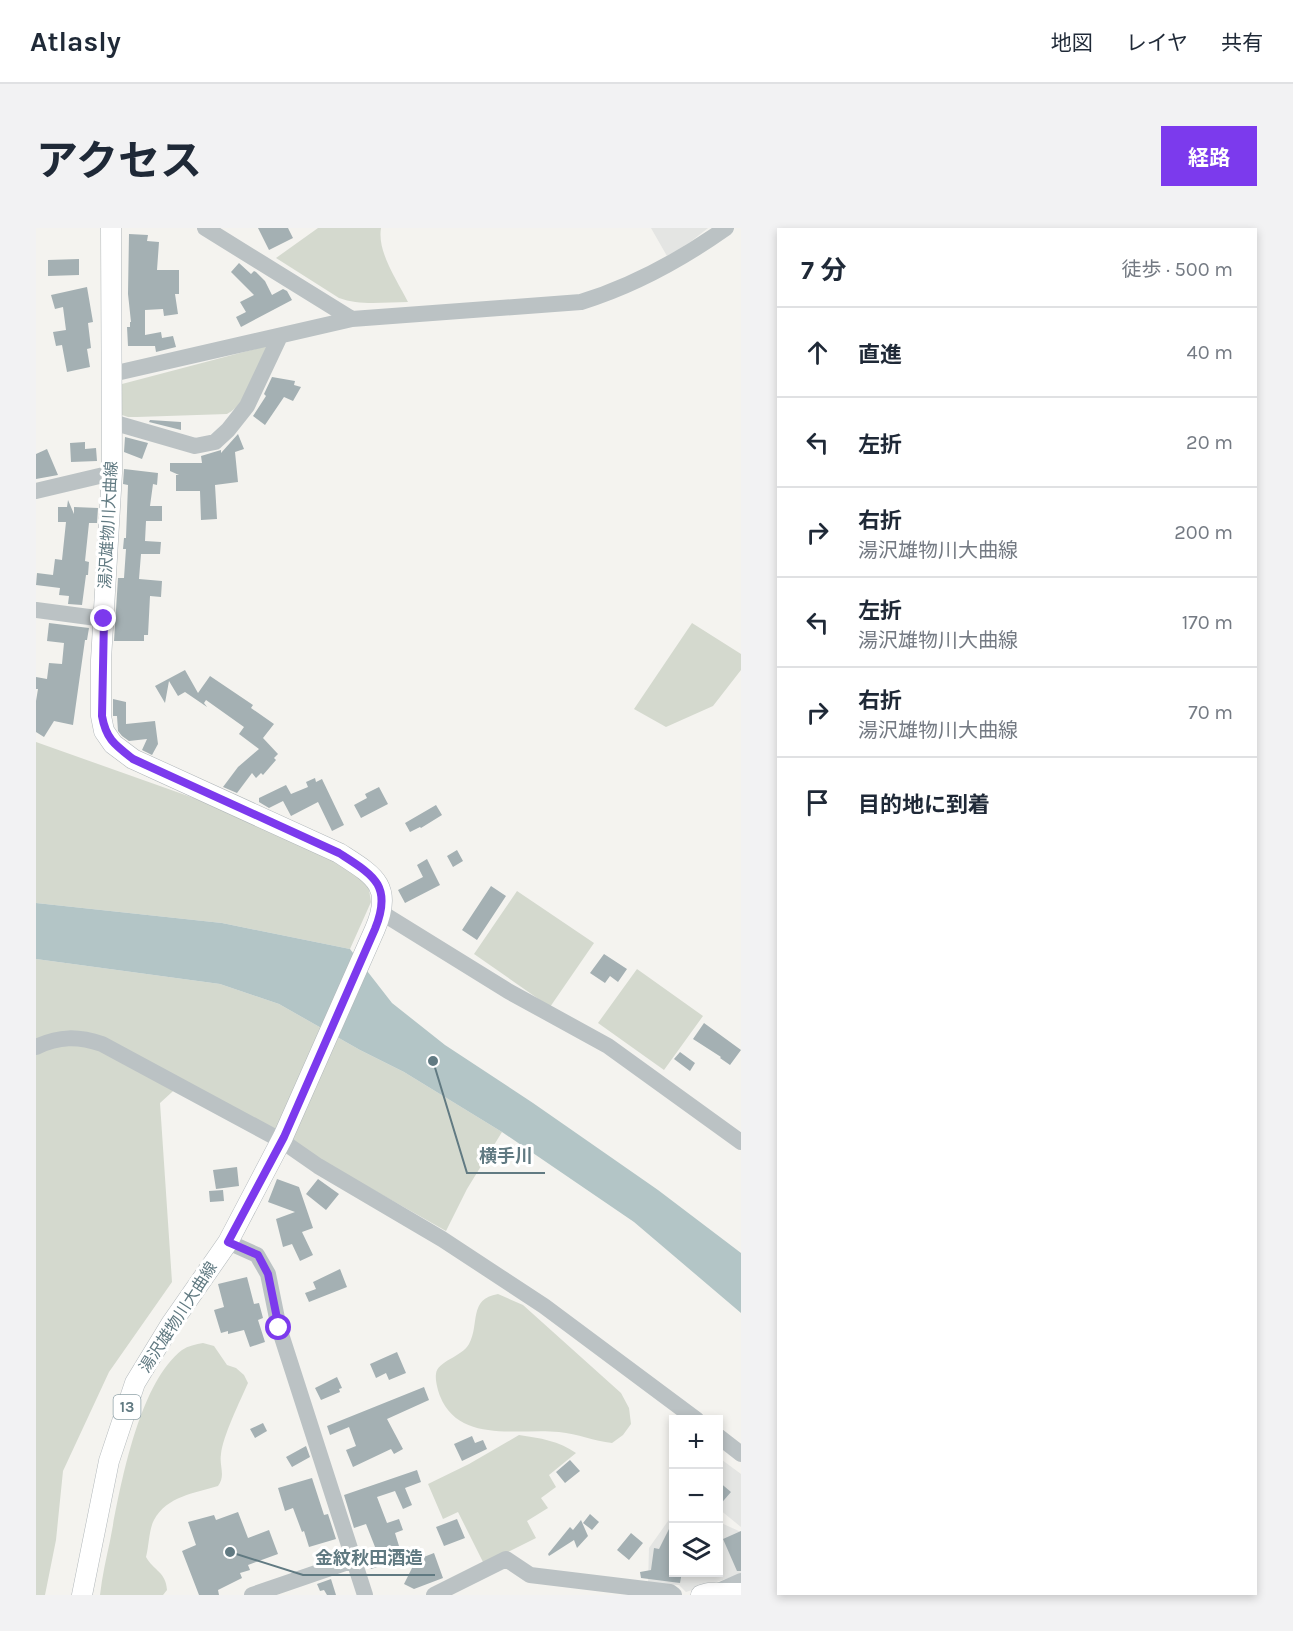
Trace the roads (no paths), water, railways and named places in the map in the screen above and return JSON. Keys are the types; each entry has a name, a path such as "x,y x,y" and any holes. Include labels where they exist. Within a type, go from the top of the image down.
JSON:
{"main road":[{"name":"湯沢雄物川大曲線","path":"82,1595 110,1461 135,1383 171,1324 228,1242 283,1139 379,921 383,900 370,872 339,853 133,759 113,744 104,731 102,716 104,619 112,473 111,228"},
{"path":"708,1594 741,1593"}],"street":[{"path":"205,228 352,319"},
{"path":"112,374 352,319 581,302 608,294 641,279 726,228"},
{"path":"112,422 195,446 215,442 247,406 280,336"},
{"path":"36,491 112,473"},
{"path":"36,610 104,619"},
{"path":"379,921 608,1046 741,1142"},
{"path":"36,1047 55,1039 69,1037 85,1038 102,1044 283,1139 318,1166 442,1239 544,1306 692,1415"},
{"path":"228,1242 258,1255 268,1274 279,1328 365,1595"},
{"path":"723,1440 741,1454"},
{"path":"435,1595 506,1559 530,1575 670,1592 674,1595"},
{"path":"252,1595 354,1560"},
{"path":"708,1594 741,1581"}],"place":[{"name":"横手川","path":"433,1061"},
{"name":"金紋秋田酒造","path":"230,1552"}]}
